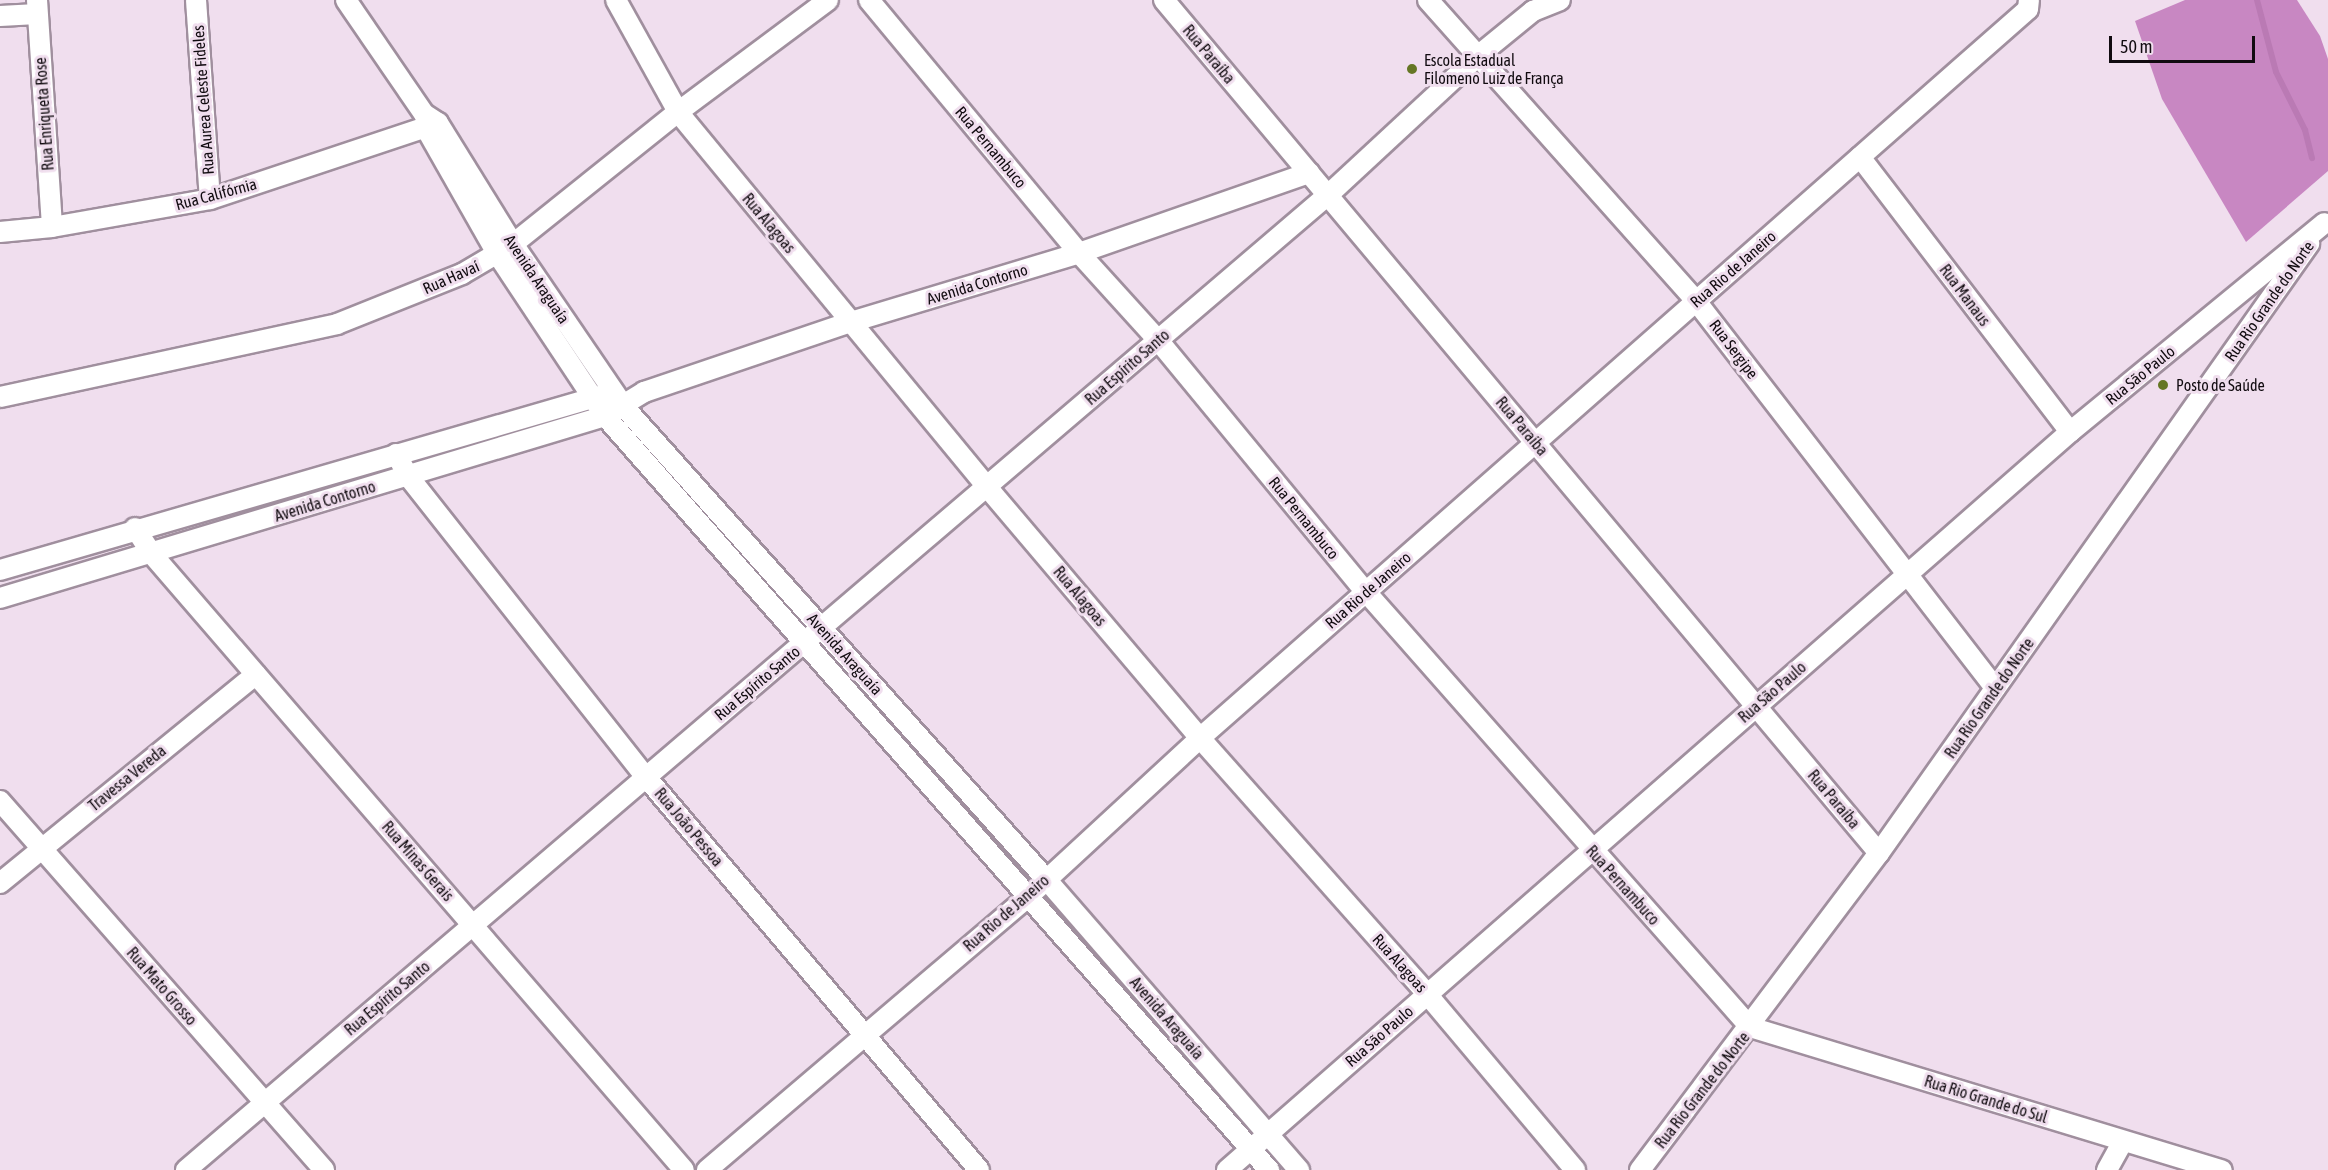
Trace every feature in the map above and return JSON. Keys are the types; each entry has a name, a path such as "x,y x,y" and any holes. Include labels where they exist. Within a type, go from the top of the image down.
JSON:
{"street":[{"name":"Rua Aurea Celeste Fideles","path":"196,0 210,199"},
{"name":"Avenida Araguaía","path":"346,0 429,122 592,398 605,416 1269,1170"},
{"name":"Rua Alagoas","path":"616,0 678,112 987,487 1200,738 1427,994 1575,1170"},
{"name":"Rua Havaí","path":"0,397 337,324 462,274 506,250 678,112 828,0"},
{"name":"Rua Pernambuco","path":"869,0 1079,253 1158,340 1365,592 1750,1027"},
{"name":"Rua Paraíba","path":"1164,0 1879,853"},
{"name":"Rua Sergipe","path":"1428,0 1696,301 1906,576 1995,688"},
{"name":"Rua Espírito Santo","path":"186,1170 1328,195 1531,5 1560,0"},
{"name":"Rua Rio de Janeiro","path":"707,1170 864,1033 1029,896 1200,738 1860,157 2029,4"},
{"path":"0,16 37,7"},
{"name":"Rua Enriqueta Rose","path":"37,7 52,228"},
{"name":"Rua Califórnia","path":"0,232 52,228 210,199 429,122"},
{"name":"Rua Manaus","path":"1860,157 2070,432"},
{"name":"Avenida Contorno","path":"0,570 135,528 592,398 619,399 644,392 851,322 1079,253 1309,173"},
{"name":"Rua São Paulo","path":"1227,1170 2070,432 2326,220"},
{"name":"Rua Rio Grande do Norte","path":"1640,1170 1879,853 2326,220"},
{"name":"Avenida Araguaía","path":"506,250 619,399 1046,879 1299,1170"},
{"name":"Avenida Contorno","path":"0,598 605,416 619,399"},
{"name":"Rua João Pessoa","path":"396,454 408,476 646,777 979,1170"},
{"name":"Rua Minas Gerais","path":"135,528 151,553 684,1170"},
{"name":"Travessa Vereda","path":"0,883 255,674"},
{"name":"Rua Mato Grosso","path":"0,801 324,1170"},
{"name":"Rua Rio Grande do Sul","path":"1750,1027 2123,1142 2222,1170"},
{"path":"2107,1170 2123,1142"}],"shaded area":[{"path":"2185,0 2297,0 2320,36 2328,59 2328,171 2246,242 2162,99 2135,21"}],"waterway":[{"path":"2257,0 2276,72 2305,130 2312,158"}],"place":[{"name":"Escola Estadual Filomeno Luiz de França","path":"1412,69"},
{"name":"Posto de Saúde","path":"2163,385"}]}
